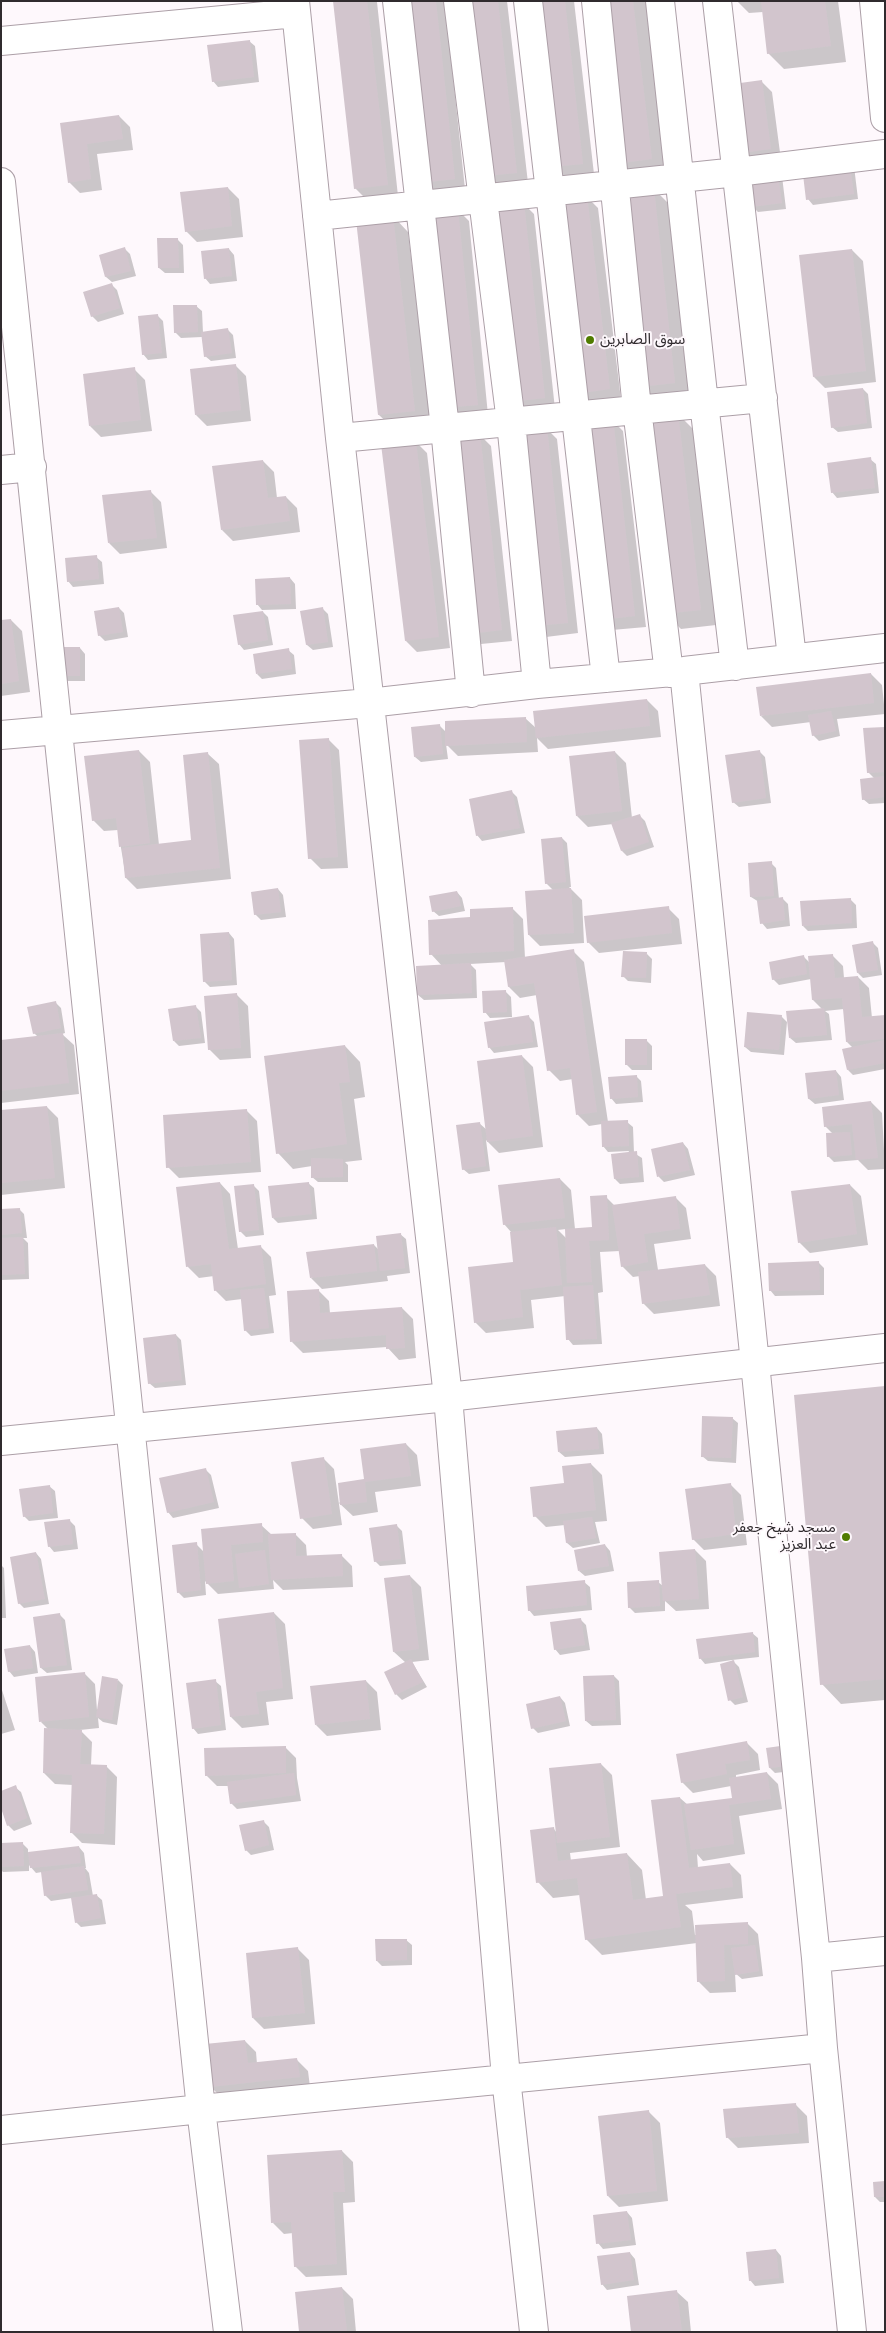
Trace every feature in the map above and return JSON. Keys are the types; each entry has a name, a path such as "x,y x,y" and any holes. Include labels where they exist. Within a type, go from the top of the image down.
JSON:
{"street":[{"path":"397,1 445,428 471,693"},
{"path":"458,1 510,422 537,684"},
{"path":"528,1 606,678"},
{"path":"596,1 637,409 677,672 756,1362 852,2332"},
{"path":"660,1 735,666"},
{"path":"717,1 764,398 792,658"},
{"path":"874,1 881,36 885,118"},
{"path":"1,41 295,7 369,703 448,1397 506,2078 534,2332"},
{"path":"317,216 737,172 885,154"},
{"path":"1,182 201,2109 228,2332"},
{"path":"340,438 764,398"},
{"path":"1,470 32,467"},
{"path":"1,735 471,693 537,684 735,666 885,648"},
{"path":"1,1441 448,1397 885,1348"},
{"path":"816,1958 885,1951"},
{"path":"1,2130 506,2078 823,2048"}],"building":[{"path":"333,1 367,1 388,185 354,189"},
{"path":"399,1 436,1 455,179 419,183"},
{"path":"465,1 498,1 517,173 484,176"},
{"path":"531,1 565,1 583,164 550,167"},
{"path":"595,1 633,1 652,159 614,164"},
{"path":"761,1 825,1 831,46 767,54"},
{"path":"250,40 254,77 212,82 207,45"},
{"path":"762,80 771,149 742,153 733,84"},
{"path":"119,115 123,139 87,144 91,179 68,183 60,123"},
{"path":"849,160 854,194 806,200 802,166"},
{"path":"777,169 782,203 751,207 747,173"},
{"path":"228,187 232,226 185,232 180,192"},
{"path":"654,188 675,383 639,387 618,191"},
{"path":"587,195 610,389 575,394 552,200"},
{"path":"524,202 545,398 509,402 488,205"},
{"path":"458,209 478,405 443,408 423,212"},
{"path":"393,215 415,411 378,415 356,220"},
{"path":"157,238 178,238 179,268 158,268"},
{"path":"125,247 131,271 105,277 99,255"},
{"path":"229,248 232,276 204,279 201,251"},
{"path":"852,249 866,371 813,377 799,255"},
{"path":"112,283 120,308 91,317 83,292"},
{"path":"173,305 197,305 198,332 174,333"},
{"path":"158,314 162,353 142,355 138,316"},
{"path":"228,328 232,353 204,357 201,332"},
{"path":"236,364 241,410 195,415 190,369"},
{"path":"135,367 141,420 89,426 83,374"},
{"path":"863,388 867,423 831,428 827,392"},
{"path":"678,412 701,610 664,614 641,416"},
{"path":"613,418 635,616 600,620 577,422"},
{"path":"547,427 568,623 534,626 511,431"},
{"path":"480,433 502,630 469,634 447,437"},
{"path":"416,441 439,637 405,641 381,444"},
{"path":"871,457 875,488 831,493 827,463"},
{"path":"263,460 268,498 286,496 290,521 221,530 212,466"},
{"path":"151,490 157,538 108,543 102,495"},
{"path":"97,555 99,579 67,582 65,558"},
{"path":"290,577 291,604 256,605 255,579"},
{"path":"119,607 123,632 98,636 94,611"},
{"path":"323,607 328,642 306,645 300,611"},
{"path":"263,611 268,640 238,645 233,615"},
{"path":"11,619 19,681 1,684 1,620"},
{"path":"58,647 80,647 80,676 58,676"},
{"path":"289,648 292,669 256,674 253,654"},
{"path":"871,673 874,703 760,716 756,687"},
{"path":"647,699 650,726 536,738 533,711"},
{"path":"831,711 836,731 812,736 808,715"},
{"path":"526,717 527,742 445,746 445,721"},
{"path":"440,724 443,754 414,757 411,727"},
{"path":"885,727 885,772 867,773 863,728"},
{"path":"329,738 338,857 308,859 299,740"},
{"path":"139,750 150,843 119,847 116,818 92,821 84,756"},
{"path":"760,750 766,798 732,803 725,755"},
{"path":"615,751 622,811 576,816 569,756"},
{"path":"208,752 220,868 125,878 122,848 191,840 183,755"},
{"path":"885,776 885,797 862,800 860,779"},
{"path":"512,790 520,828 476,836 469,799"},
{"path":"640,814 649,842 621,851 611,823"},
{"path":"562,837 566,882 545,884 541,839"},
{"path":"772,861 774,896 750,897 748,863"},
{"path":"278,888 281,912 254,915 251,892"},
{"path":"571,888 574,933 528,935 525,891"},
{"path":"457,891 461,906 432,912 429,896"},
{"path":"783,897 785,920 760,924 757,901"},
{"path":"851,898 852,923 802,926 800,901"},
{"path":"669,906 672,933 587,943 584,916"},
{"path":"513,907 514,951 429,955 428,920 470,917 470,909"},
{"path":"229,932 232,980 203,982 200,934"},
{"path":"873,941 878,970 857,973 852,945"},
{"path":"574,949 597,1112 576,1115 570,1068 547,1071 534,983 508,987 504,960"},
{"path":"623,951 647,952 646,978 621,977"},
{"path":"833,954 835,978 858,976 862,1017 885,1015 885,1039 846,1042 842,998 812,1000 808,956"},
{"path":"804,955 807,974 772,980 769,962"},
{"path":"471,963 472,993 417,995 416,966"},
{"path":"506,990 507,1012 483,1013 482,991"},
{"path":"237,993 241,1048 208,1050 204,996"},
{"path":"56,1001 61,1028 33,1034 27,1007"},
{"path":"196,1005 201,1038 173,1041 168,1009"},
{"path":"824,1008 827,1035 789,1038 786,1011"},
{"path":"747,1012 782,1015 779,1050 744,1047"},
{"path":"529,1015 533,1042 488,1048 484,1022"},
{"path":"63,1033 69,1083 1,1091 1,1040"},
{"path":"625,1039 647,1039 647,1065 625,1065"},
{"path":"885,1040 885,1063 847,1070 842,1049"},
{"path":"345,1045 350,1082 339,1083 347,1144 276,1154 264,1056"},
{"path":"522,1055 533,1136 487,1142 477,1061"},
{"path":"836,1070 839,1095 808,1099 805,1073"},
{"path":"637,1075 638,1097 610,1099 608,1077"},
{"path":"871,1101 878,1158 856,1160 852,1124 824,1127 822,1107"},
{"path":"47,1106 55,1178 1,1183 1,1110"},
{"path":"247,1109 251,1162 166,1168 163,1115"},
{"path":"628,1120 629,1146 602,1147 601,1121"},
{"path":"480,1122 486,1166 462,1170 456,1125"},
{"path":"850,1132 852,1155 827,1157 826,1133"},
{"path":"683,1142 690,1170 657,1177 651,1149"},
{"path":"637,1151 639,1177 614,1179 611,1154"},
{"path":"311,1158 343,1159 343,1177 311,1178"},
{"path":"560,1178 565,1218 503,1225 498,1185"},
{"path":"220,1182 229,1249 261,1245 266,1284 214,1291 211,1264 186,1267 176,1187"},
{"path":"309,1182 312,1214 272,1218 268,1186"},
{"path":"254,1184 259,1230 239,1232 234,1186"},
{"path":"850,1184 857,1234 798,1243 791,1191"},
{"path":"607,1195 609,1240 589,1241 592,1282 567,1283 565,1229 592,1227 590,1196"},
{"path":"676,1196 680,1229 644,1234 648,1262 621,1267 612,1205"},
{"path":"20,1208 22,1233 1,1235 1,1209"},
{"path":"556,1227 562,1285 520,1290 523,1317 474,1323 468,1267 513,1262 510,1232"},
{"path":"401,1233 405,1268 380,1271 376,1236"},
{"path":"23,1237 25,1274 1,1275 1,1238"},
{"path":"374,1244 377,1271 310,1278 306,1252"},
{"path":"819,1261 820,1290 769,1291 768,1263"},
{"path":"705,1264 710,1295 642,1304 638,1272"},
{"path":"593,1285 597,1339 566,1340 563,1287"},
{"path":"264,1288 269,1328 244,1331 240,1290"},
{"path":"319,1289 320,1313 402,1307 405,1348 386,1349 386,1335 290,1342 287,1291"},
{"path":"176,1334 182,1380 148,1384 143,1338"},
{"name":"مسجد شيخ جعفر عبد العزيز","path":"885,1386 885,1679 820,1685 794,1395"},
{"path":"702,1416 733,1417 731,1458 701,1457"},
{"path":"597,1427 599,1449 558,1452 556,1431"},
{"path":"406,1443 411,1476 365,1482 367,1502 340,1505 338,1483 364,1479 360,1449"},
{"path":"324,1457 332,1514 300,1519 291,1462"},
{"path":"591,1463 596,1510 533,1517 530,1487 564,1483 562,1466"},
{"path":"206,1468 214,1502 167,1513 159,1478"},
{"path":"731,1483 736,1534 692,1540 685,1489"},
{"path":"50,1485 53,1513 23,1517 19,1489"},
{"path":"592,1517 596,1538 566,1543 563,1521"},
{"path":"70,1519 73,1544 48,1547 44,1522"},
{"path":"262,1523 263,1542 231,1545 234,1581 206,1584 201,1529"},
{"path":"397,1524 401,1559 374,1562 369,1528"},
{"path":"296,1533 296,1556 342,1554 343,1576 271,1580 268,1534"},
{"path":"197,1542 201,1590 177,1593 172,1545"},
{"path":"605,1544 609,1566 578,1571 574,1550"},
{"path":"695,1549 699,1599 663,1601 659,1552"},
{"path":"265,1550 269,1584 239,1588 235,1554"},
{"path":"36,1552 45,1599 18,1604 10,1557"},
{"path":"410,1575 419,1649 393,1652 384,1578"},
{"path":"585,1580 587,1605 528,1611 526,1586"},
{"path":"659,1580 660,1606 628,1608 627,1582"},
{"path":"274,1612 283,1688 256,1692 259,1714 230,1717 218,1619"},
{"path":"60,1613 67,1665 40,1668 33,1617"},
{"path":"581,1618 585,1645 554,1650 550,1622"},
{"path":"753,1632 755,1652 699,1659 696,1639"},
{"path":"30,1645 33,1668 8,1672 4,1649"},
{"path":"411,1659 423,1682 395,1695 384,1672"},
{"path":"734,1660 743,1697 728,1701 720,1664"},
{"path":"85,1672 89,1717 39,1722 35,1677"},
{"path":"614,1675 616,1720 585,1721 583,1676"},
{"path":"102,1676 118,1679 112,1720 96,1717"},
{"path":"216,1679 221,1725 192,1729 186,1683"},
{"path":"366,1680 370,1719 315,1725 310,1686"},
{"path":"560,1696 566,1721 531,1729 526,1704"},
{"path":"44,1728 82,1730 80,1764 107,1765 104,1834 70,1833 72,1775 43,1773"},
{"path":"747,1741 750,1760 725,1764 727,1774 681,1783 676,1754"},
{"path":"802,1743 805,1764 769,1768 766,1748"},
{"path":"286,1746 286,1773 205,1776 204,1748"},
{"path":"601,1763 610,1837 557,1843 549,1768"},
{"path":"767,1772 771,1799 729,1805 734,1844 691,1850 684,1804 732,1798 729,1778"},
{"path":"294,1773 296,1795 230,1804 227,1782"},
{"path":"16,1785 27,1818 7,1826 1,1808 1,1791"},
{"path":"680,1797 689,1868 730,1863 733,1887 676,1894 681,1927 585,1940 577,1878 536,1883 530,1830 554,1827 558,1861 627,1853 633,1900 663,1896 651,1800"},
{"path":"264,1820 269,1845 245,1851 239,1825"},
{"path":"23,1842 24,1866 1,1867 1,1843"},
{"path":"79,1846 81,1863 30,1868 28,1852"},
{"path":"84,1866 88,1890 44,1896 41,1872"},
{"path":"97,1894 101,1918 75,1923 71,1898"},
{"path":"748,1922 748,1944 724,1945 725,1981 697,1982 695,1925"},
{"path":"375,1939 407,1939 407,1960 376,1961"},
{"path":"755,1945 759,1971 735,1975 731,1948"},
{"path":"298,1947 305,2013 252,2018 246,1953"},
{"path":"245,2040 248,2063 297,2058 300,2077 210,2087 205,2044"},
{"path":"796,2103 799,2133 726,2138 723,2109"},
{"path":"649,2110 657,2191 607,2196 598,2116"},
{"path":"342,2150 345,2192 333,2192 337,2264 294,2267 291,2222 271,2223 267,2155"},
{"path":"885,2181 885,2197 874,2197 873,2182"},
{"path":"627,2211 631,2240 596,2244 593,2215"},
{"path":"776,2249 779,2278 749,2281 746,2252"},
{"path":"630,2252 634,2280 601,2285 597,2256"},
{"path":"342,2287 347,2332 299,2332 295,2292"},
{"path":"677,2290 682,2332 631,2332 627,2296"}],"place":[{"name":"سوق الصابرين","path":"590,340"},
{"name":"مسجد شيخ جعفر عبد العزيز","path":"846,1537"}]}
